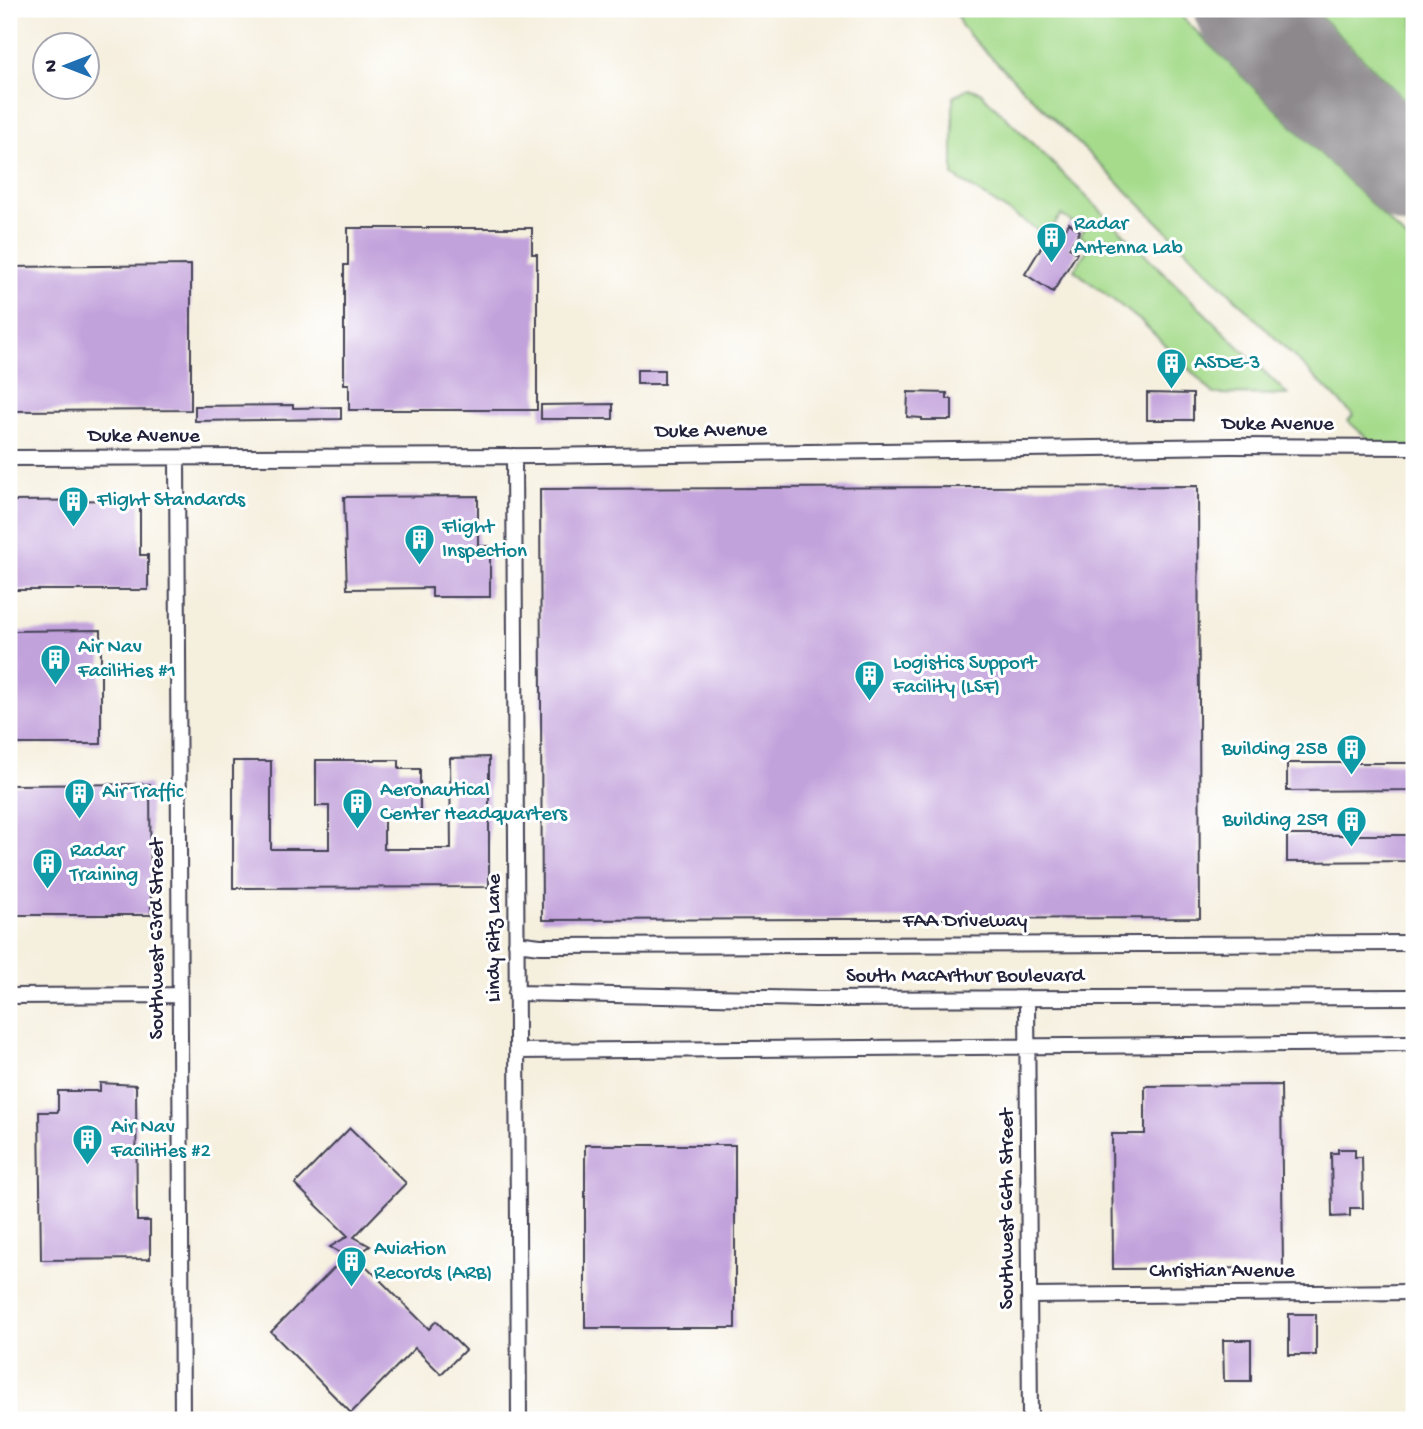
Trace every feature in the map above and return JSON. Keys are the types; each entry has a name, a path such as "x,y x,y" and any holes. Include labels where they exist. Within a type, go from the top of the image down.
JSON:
{"street":[{"name":"Duke Avenue","path":"9,458 514,456 1230,446 1414,447"},
{"name":"Lindy Ritz Lane","path":"514,456 519,1420"},
{"name":"Southwest 63rd Street","path":"177,458 182,1420"},
{"name":"FAA Driveway","path":"516,943 554,946 1414,943"},
{"name":"South MacArthur Boulevard","path":"516,993 815,999 1414,997"},
{"path":"9,996 179,995"},
{"name":"Southwest 66th Street","path":"1027,998 1030,1420"},
{"path":"517,1051 1414,1043"},
{"name":"Christian Avenue","path":"1030,1296 1414,1292"}],"green space":[{"path":"955,9 1174,9 1414,246 1414,447 1377,447 1348,421 1353,415 972,38 961,25"},
{"path":"1313,9 1414,9 1414,109"},
{"path":"968,88 980,92 1288,395 1214,394 1142,322 1074,270 1091,244 1080,236 1084,230 1061,215 1047,236 953,176 953,97"}],"building":[{"name":"Radar Antenna Lab","path":"1069,223 1080,231 1069,248 1077,253 1053,292 1025,274 1048,236 1057,242"},
{"path":"348,228 532,228 532,254 537,254 537,410 349,410 349,384 344,384 344,265 348,265"},
{"path":"191,265 191,410 9,411 9,267"},
{"path":"637,370 664,370 664,384 637,384"},
{"path":"908,392 947,393 947,399 952,399 952,420 907,417"},
{"name":"ASDE-3","path":"1147,393 1193,394 1193,420 1147,420"},
{"path":"613,404 613,419 541,419 541,405"},
{"path":"293,405 293,408 341,407 341,419 195,421 195,406"},
{"name":"Logistics Support Facility (LSF)","path":"1198,486 1200,918 542,920 540,489"},
{"name":"Flight Inspection","path":"478,496 478,546 490,546 490,597 432,597 432,588 347,589 344,497"},
{"name":"Flight Standards","path":"140,500 140,555 148,555 148,590 9,590 9,501"},
{"name":"Air Nav Facilities #1","path":"101,630 101,744 9,744 9,631"},
{"name":"Aeronautical Center Headquarters","path":"489,757 489,887 233,888 233,761 271,761 271,849 329,849 329,806 316,806 316,760 399,760 399,769 420,769 420,810 384,810 384,849 451,849 450,758"},
{"name":"Building 258","path":"1287,763 1414,763 1414,790 1287,791"},
{"name":"Air Traffic","path":"150,784 151,915 9,915 9,785"},
{"name":"Building 259","path":"1287,835 1414,835 1414,861 1287,862"},
{"name":"Air Nav Facilities #2","path":"100,1083 136,1085 137,1221 150,1221 150,1259 41,1260 39,1112 58,1112 58,1091 100,1091"},
{"path":"1281,1085 1283,1268 1113,1269 1112,1134 1145,1134 1145,1086"},
{"name":"Aviation Records (ARB)","path":"350,1128 406,1183 354,1237 370,1246 356,1256 429,1329 436,1321 465,1350 441,1374 415,1348 351,1413 271,1332 346,1256 330,1247 348,1236 295,1184"},
{"path":"585,1145 735,1145 735,1328 585,1328"},
{"path":"1338,1149 1355,1149 1355,1157 1362,1157 1363,1208 1350,1208 1350,1216 1332,1217 1331,1153 1338,1153"},
{"path":"1289,1314 1316,1314 1316,1355 1289,1355"},
{"path":"1223,1340 1251,1340 1251,1381 1224,1381"}],"runway":[{"path":"1243,9 1414,178"}],"place":[{"name":"Radar Antenna Lab","path":"1051,264"},
{"name":"ASDE-3","path":"1171,391"},
{"name":"Flight Standards","path":"74,528"},
{"name":"Flight Inspection","path":"419,567"},
{"name":"Air Nav Facilities #1","path":"55,687"},
{"name":"Logistics Support Facility (LSF)","path":"870,703"},
{"name":"Building 258","path":"1351,777"},
{"name":"Air Traffic","path":"79,820"},
{"name":"Aeronautical Center Headquarters","path":"357,830"},
{"name":"Building 259","path":"1351,848"},
{"name":"Radar Training","path":"47,891"},
{"name":"Air Nav Facilities #2","path":"88,1167"},
{"name":"Aviation Records (ARB)","path":"351,1289"}]}
